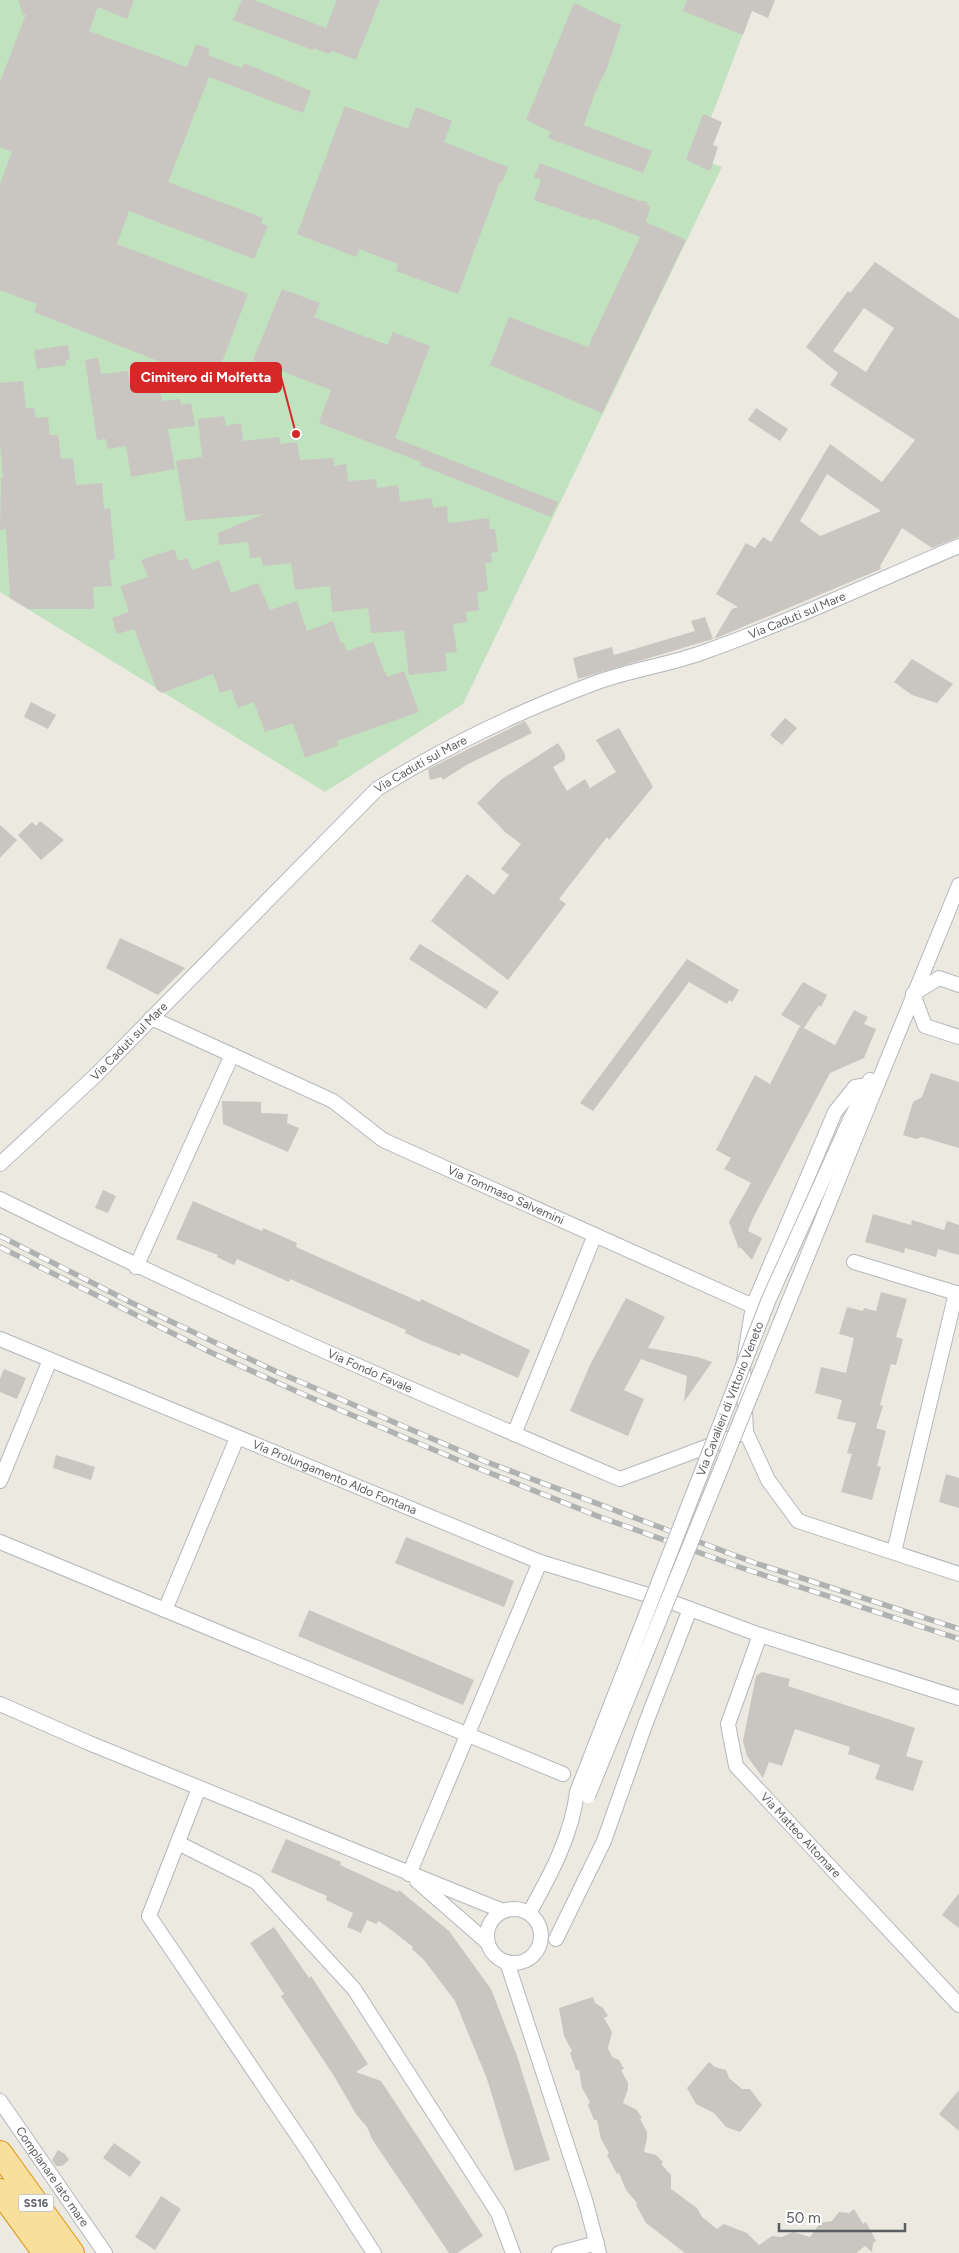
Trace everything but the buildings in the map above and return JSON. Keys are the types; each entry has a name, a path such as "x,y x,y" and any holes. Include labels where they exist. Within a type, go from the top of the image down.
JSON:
{"highway":[{"name":"SS16","path":"0,2153 72,2253"},
{"name":"SS16","path":"0,2191 45,2253"}],"street":[{"name":"Via Caduti sul Mare","path":"0,1164 95,1076 268,903 377,789 427,758 596,683 702,653 768,628 959,546"},
{"name":"Via Cavalieri di Vittorio Veneto","path":"529,1913 551,1874 856,1122 959,885"},
{"path":"959,985 939,978 913,994 925,1026 959,1037"},
{"name":"Via Cavalieri di Vittorio Veneto","path":"583,1794 769,1299 856,1122 868,1085 913,994"},
{"name":"Via Tommaso Salvemini","path":"151,1018 333,1101 382,1140 753,1306"},
{"path":"136,1267 232,1055"},
{"path":"868,1085 855,1087 835,1112 753,1306 742,1366 746,1432 768,1480 798,1521 959,1574"},
{"name":"Via Fondo Favale","path":"0,1200 136,1267 620,1480 746,1432"},
{"path":"514,1434 595,1235"},
{"path":"854,1262 958,1293 894,1552"},
{"name":"Via Prolungamento Aldo Fontana","path":"0,1339 540,1562 690,1609"},
{"path":"0,1481 50,1360"},
{"path":"165,1610 237,1438"},
{"path":"0,1542 563,1774"},
{"path":"409,1874 540,1562"},
{"path":"556,1939 604,1841 645,1725 690,1609 760,1635 959,1698"},
{"name":"Via Matteo Altomare","path":"760,1635 728,1724 736,1766 959,2006"},
{"path":"0,1704 199,1788 503,1911"},
{"path":"199,1788 149,1916 306,2148 374,2253"},
{"path":"178,1843 256,1882 354,1989 498,2213 513,2253"},
{"path":"409,1874 488,1944 497,1957 507,1962 519,1962 530,1958 540,1945 540,1927 529,1913 516,1909 503,1911 496,1916 489,1926 488,1944"},
{"path":"507,1962 586,2203 598,2248 559,2253"},
{"name":"Complanare lato mare","path":"0,2100 105,2253"}],"green space":[{"path":"0,0 756,0 697,154 701,159 722,167 463,704 325,792 0,592"}],"railway":[{"path":"0,1236 130,1302 275,1371 484,1461 755,1563 959,1629"},
{"path":"0,1247 210,1352 307,1396 465,1463 600,1517 745,1569 959,1639"}],"place":[{"name":"Cimitero di Molfetta","path":"296,434"}]}
